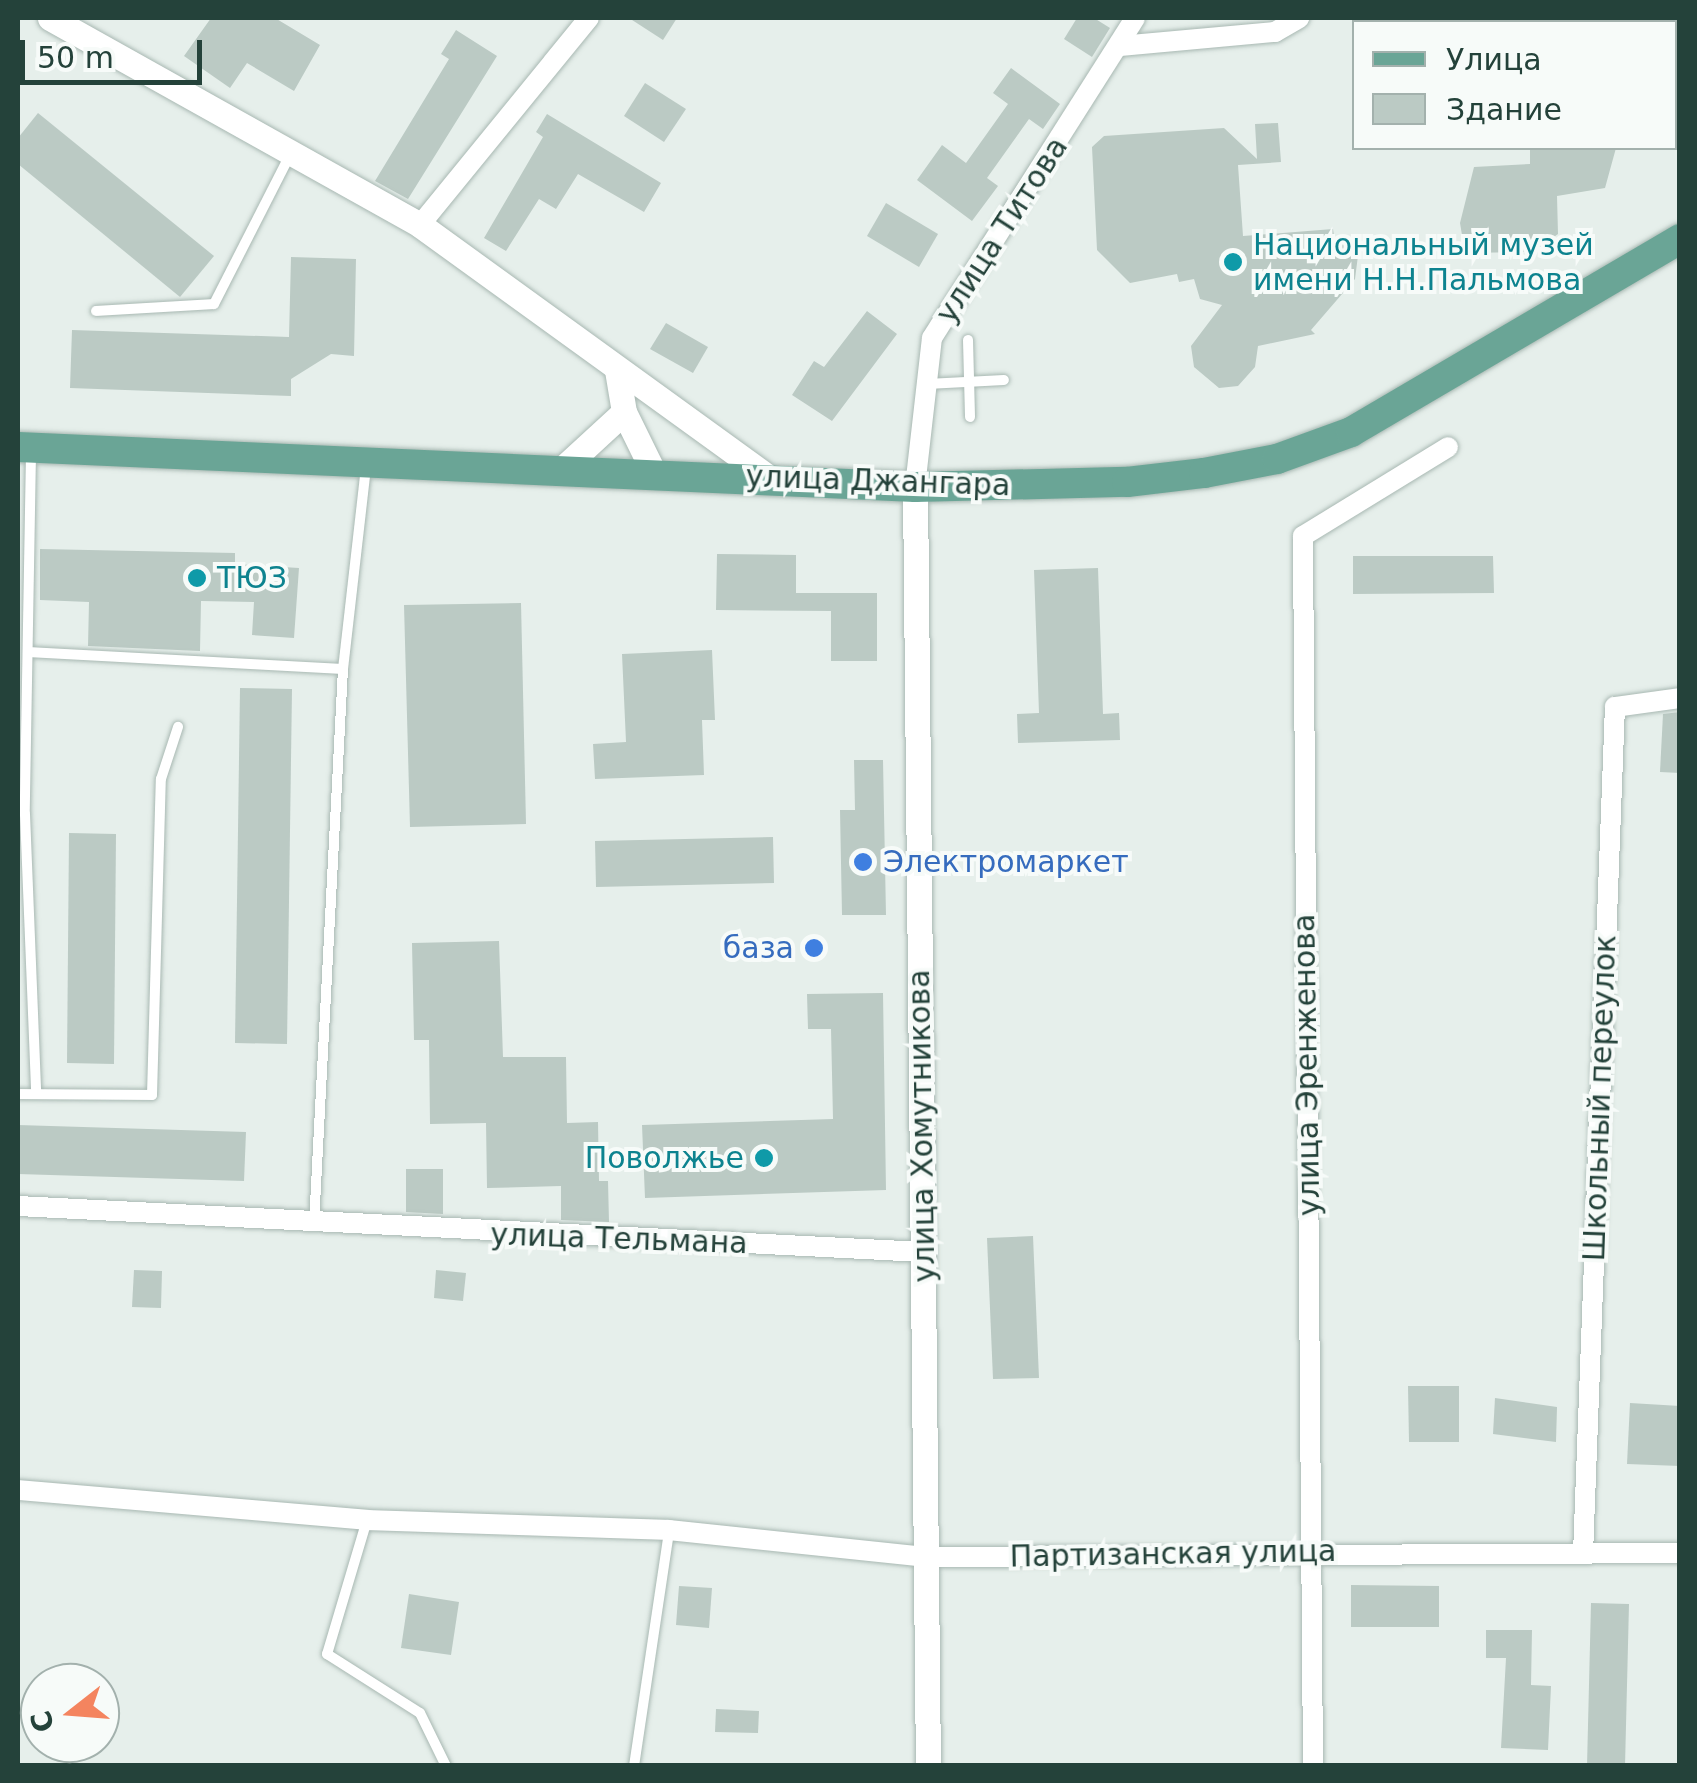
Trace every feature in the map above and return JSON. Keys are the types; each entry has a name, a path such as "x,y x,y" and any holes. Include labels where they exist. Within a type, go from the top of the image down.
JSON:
{"main road":[{"name":"улица Джангара","path":"24,447 915,487 1127,482 1277,459 1352,432 1425,395 1680,240"}],"street":[{"path":"50,18 420,226 771,479"},
{"path":"420,226 589,18"},
{"name":"улица Титова","path":"915,487 932,338 1135,18"},
{"path":"1120,46 1275,32 1299,18"},
{"path":"617,370 624,412 654,473"},
{"path":"562,469 624,412"},
{"name":"улица Эренженова","path":"1313,1766 1302,536 1448,448"},
{"name":"улица Хомутникова","path":"915,487 928,1766"},
{"name":"Школьный переулок","path":"1583,1554 1615,707 1680,698"},
{"name":"улица Тельмана","path":"18,1206 314,1226 924,1252"},
{"name":"Партизанская улица","path":"18,1490 368,1520 669,1530 925,1557 1312,1552 1680,1554"}],"lane":[{"path":"96,311 214,304 291,153"},
{"path":"968,340 970,417"},
{"path":"927,384 1004,380"},
{"path":"24,447 23,598 28,652 21,814 23,955 36,1090"},
{"path":"314,1226 343,670 366,462"},
{"path":"28,652 343,670"},
{"path":"18,1094 36,1090 152,1095 160,779 178,727"},
{"path":"368,1520 327,1654 420,1713 446,1766"},
{"path":"634,1766 669,1530"}],"building":[{"path":"211,18 275,18 320,45 294,91 247,63 230,88 184,56"},
{"path":"629,18 677,18 663,40"},
{"path":"1077,18 1094,18 1110,28 1092,57 1064,39"},
{"path":"456,30 497,56 408,199 375,181 449,59 441,54"},
{"path":"1011,68 1060,104 1043,129 1029,119 987,178 998,186 972,221 917,180 942,145 966,163 1008,104 993,93"},
{"path":"645,83 686,109 664,142 624,116"},
{"path":"38,113 214,256 180,297 18,164 18,138"},
{"path":"547,114 661,183 644,212 578,174 556,209 539,199 506,251 484,238 543,137 536,132"},
{"name":"Национальный музей имени Н.Н.Пальмова","path":"1278,123 1281,162 1238,165 1243,236 1333,229 1335,242 1360,240 1355,279 1311,330 1315,334 1258,346 1255,367 1238,386 1219,388 1194,367 1191,346 1222,305 1200,299 1194,279 1179,282 1177,274 1130,283 1097,250 1092,147 1104,136 1224,128 1257,159 1255,124"},
{"path":"1530,150 1615,150 1605,188 1557,196 1558,234 1533,252 1465,253 1460,223 1474,167 1530,164"},
{"path":"886,203 938,234 919,267 867,236"},
{"path":"291,257 356,259 354,356 331,354 291,379 291,396 70,388 72,330 289,337"},
{"path":"867,311 897,334 832,421 792,395 814,361 824,367"},
{"path":"666,323 708,347 693,373 650,349"},
{"path":"40,549 235,553 235,564 299,568 294,638 252,635 254,602 201,601 200,651 88,646 89,602 40,600"},
{"path":"717,554 796,555 796,593 877,593 877,661 831,661 831,611 716,610"},
{"path":"1353,556 1493,556 1494,593 1353,594"},
{"path":"1098,568 1103,714 1119,713 1120,740 1018,743 1017,714 1039,713 1034,570"},
{"path":"521,603 526,824 410,827 404,605"},
{"path":"712,650 715,720 702,720 704,775 595,779 593,744 626,742 622,654"},
{"path":"240,688 292,689 287,1044 235,1043"},
{"path":"1680,712 1680,773 1660,772 1663,714"},
{"name":"Электромаркет","path":"854,760 883,760 886,915 842,915 840,810 855,810"},
{"path":"69,833 116,834 114,1064 67,1063"},
{"path":"773,837 774,883 596,887 595,841"},
{"path":"499,941 503,1057 566,1057 567,1123 598,1122 599,1181 608,1181 609,1222 561,1220 561,1186 487,1188 486,1123 430,1124 429,1040 414,1040 412,943"},
{"name":"Поволжье","path":"883,993 886,1190 645,1198 642,1125 833,1119 831,1029 808,1029 807,994"},
{"path":"18,1125 246,1132 244,1181 18,1174"},
{"path":"406,1169 443,1169 443,1214 406,1212"},
{"path":"1033,1236 1039,1378 993,1379 987,1238"},
{"path":"134,1270 162,1271 161,1308 132,1307"},
{"path":"436,1270 466,1273 463,1301 434,1298"},
{"path":"1408,1386 1459,1386 1459,1442 1409,1442"},
{"path":"1495,1398 1557,1407 1556,1442 1493,1434"},
{"path":"1630,1403 1680,1406 1680,1466 1627,1464"},
{"path":"1351,1585 1439,1586 1439,1627 1351,1627"},
{"path":"679,1586 712,1588 709,1628 676,1625"},
{"path":"409,1594 459,1602 451,1655 401,1648"},
{"path":"1591,1603 1629,1604 1625,1766 1587,1766"},
{"path":"1486,1630 1532,1630 1531,1685 1551,1686 1548,1750 1501,1748 1506,1658 1486,1658"},
{"path":"716,1709 759,1711 758,1733 715,1732"}],"place":[{"name":"Национальный музей имени Н.Н.Пальмова","path":"1233,262"},
{"name":"ТЮЗ","path":"197,578"},
{"name":"Электромаркет","path":"863,862"},
{"name":"база","path":"814,948"},
{"name":"Поволжье","path":"764,1158"}]}
